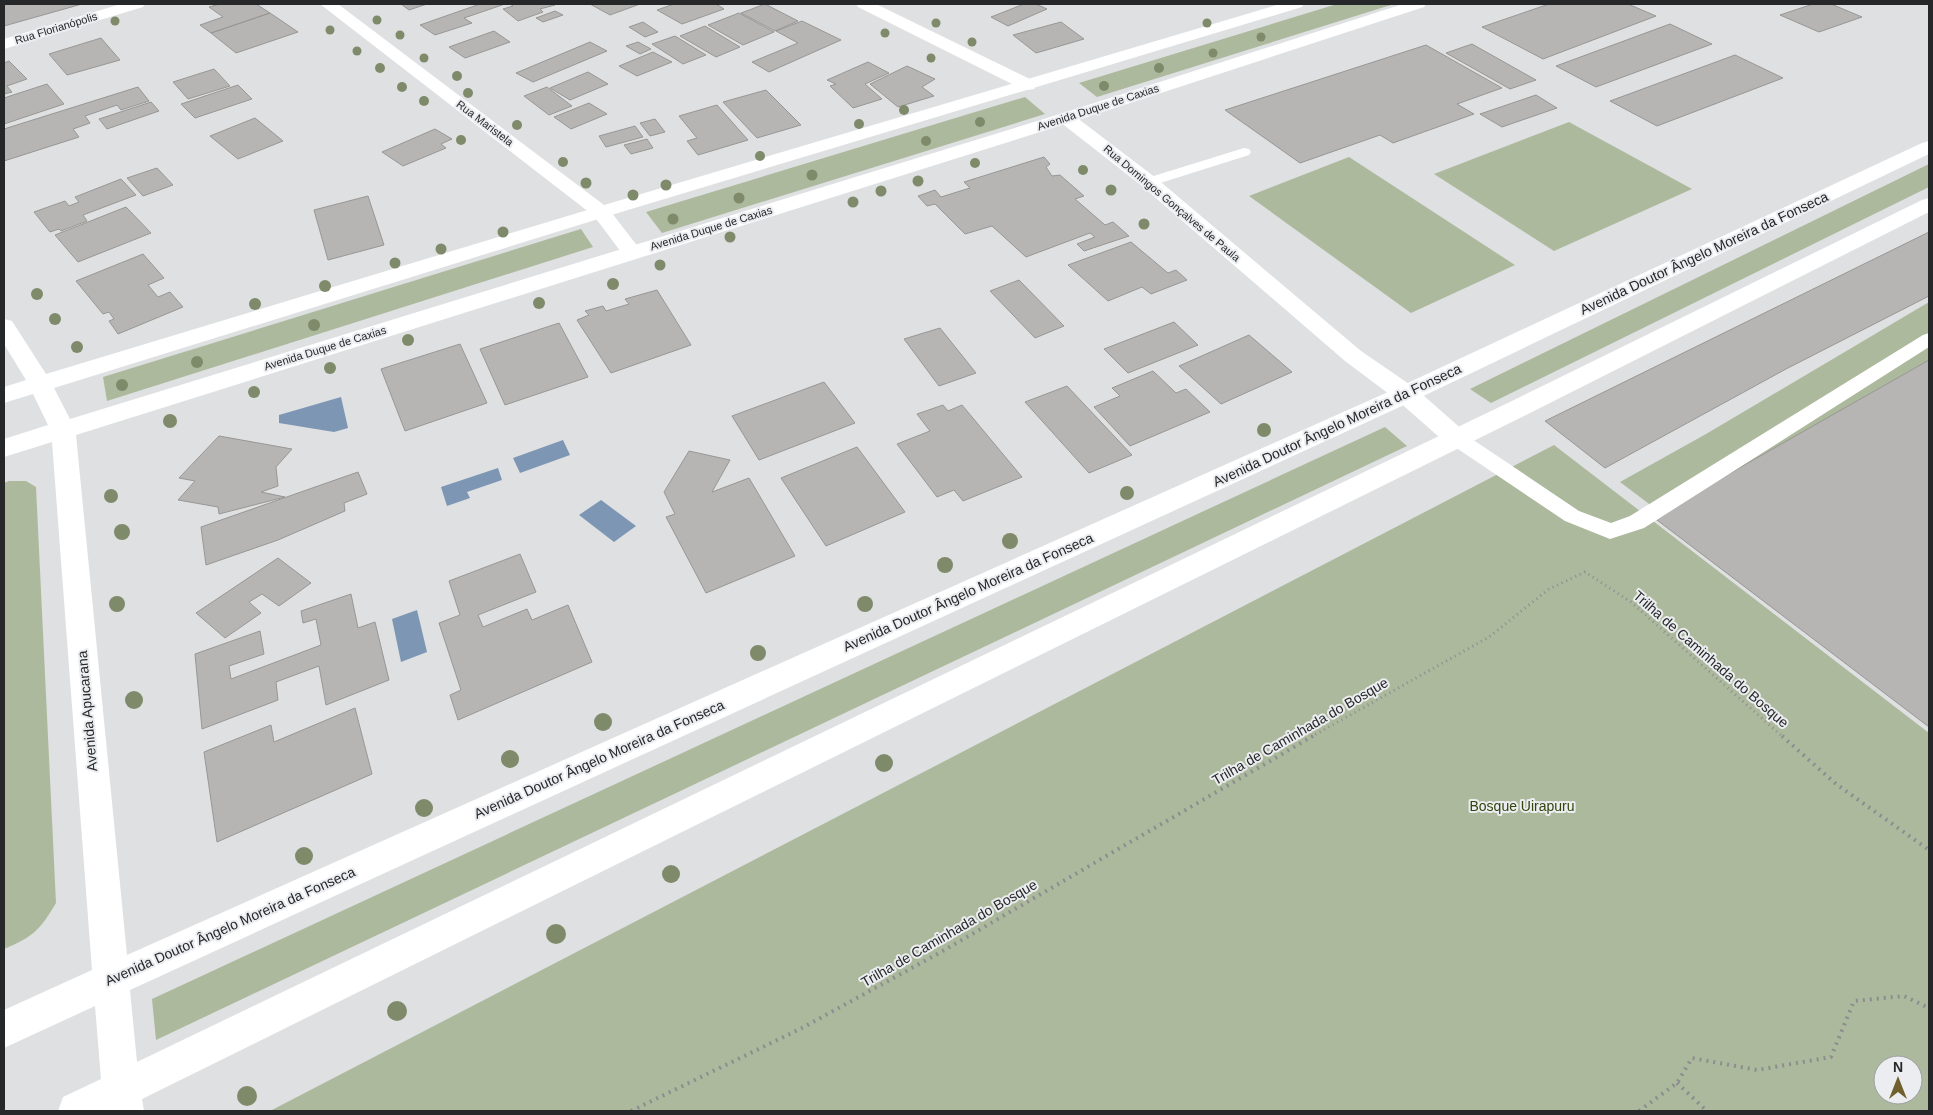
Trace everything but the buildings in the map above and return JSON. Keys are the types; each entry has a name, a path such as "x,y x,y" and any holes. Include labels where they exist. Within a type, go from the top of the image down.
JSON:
{"street":[{"name":"Rua Florianópolis","path":"4,44 137,4"},
{"name":"Rua Maristela","path":"328,4 601,212 631,252"},
{"name":"Rua Domingos Gonçalves de Paula","path":"864,4 1047,101 1149,182 1353,356 1406,394 1456,438"},
{"name":"Avenida Duque de Caxias","path":"4,448 631,252 1047,101 1296,4"},
{"name":"Avenida Duque de Caxias","path":"4,395 601,212 1047,101 1418,4"},
{"name":"Avenida Doutor Ângelo Moreira da Fonseca","path":"4,1030 1406,394 1929,147"},
{"path":"77,1111 123,1101 1929,204"},
{"name":"Avenida Apucarana","path":"4,326 40,384 63,430 123,1101"}],"lane":[{"path":"1149,182 1244,152"},
{"path":"1456,438 1572,516 1610,531 1637,522 1929,339"}],"path":[{"name":"Trilha de Caminhada do Bosque","path":"631,1111 802,1028 932,957 1264,763 1489,636 1549,589 1585,572 1631,602 1836,784 1929,850"},
{"path":"1639,1111 1677,1083 1692,1058 1757,1070 1831,1057 1854,1001 1904,996 1929,1008"},
{"path":"1677,1083 1707,1111"}],"green space":[{"path":"1337,4 1394,4 1097,97 1079,83"},
{"path":"1025,97 1045,114 662,233 646,212"},
{"path":"1569,122 1692,189 1554,251 1434,174"},
{"path":"1349,157 1515,265 1411,313 1249,196"},
{"path":"1929,164 1929,187 1491,403 1470,389"},
{"path":"581,229 593,247 107,401 103,377"},
{"path":"1929,302 1929,715 1620,482 1706,434"},
{"path":"1385,427 1407,446 156,1040 152,999"},
{"name":"Bosque Uirapuru","path":"1554,445 1929,733 1929,1111 270,1111"},
{"path":"9,481 26,481 36,487 56,903 35,932 22,941 4,949 4,483"}],"water":[{"path":"341,397 348,428 334,432 279,423 279,415"},
{"path":"563,440 570,455 520,473 513,458"},
{"path":"498,468 502,480 467,492 470,498 447,506 441,487"},
{"path":"601,500 636,526 614,542 579,515"},
{"path":"417,610 427,652 401,662 392,619"}]}
